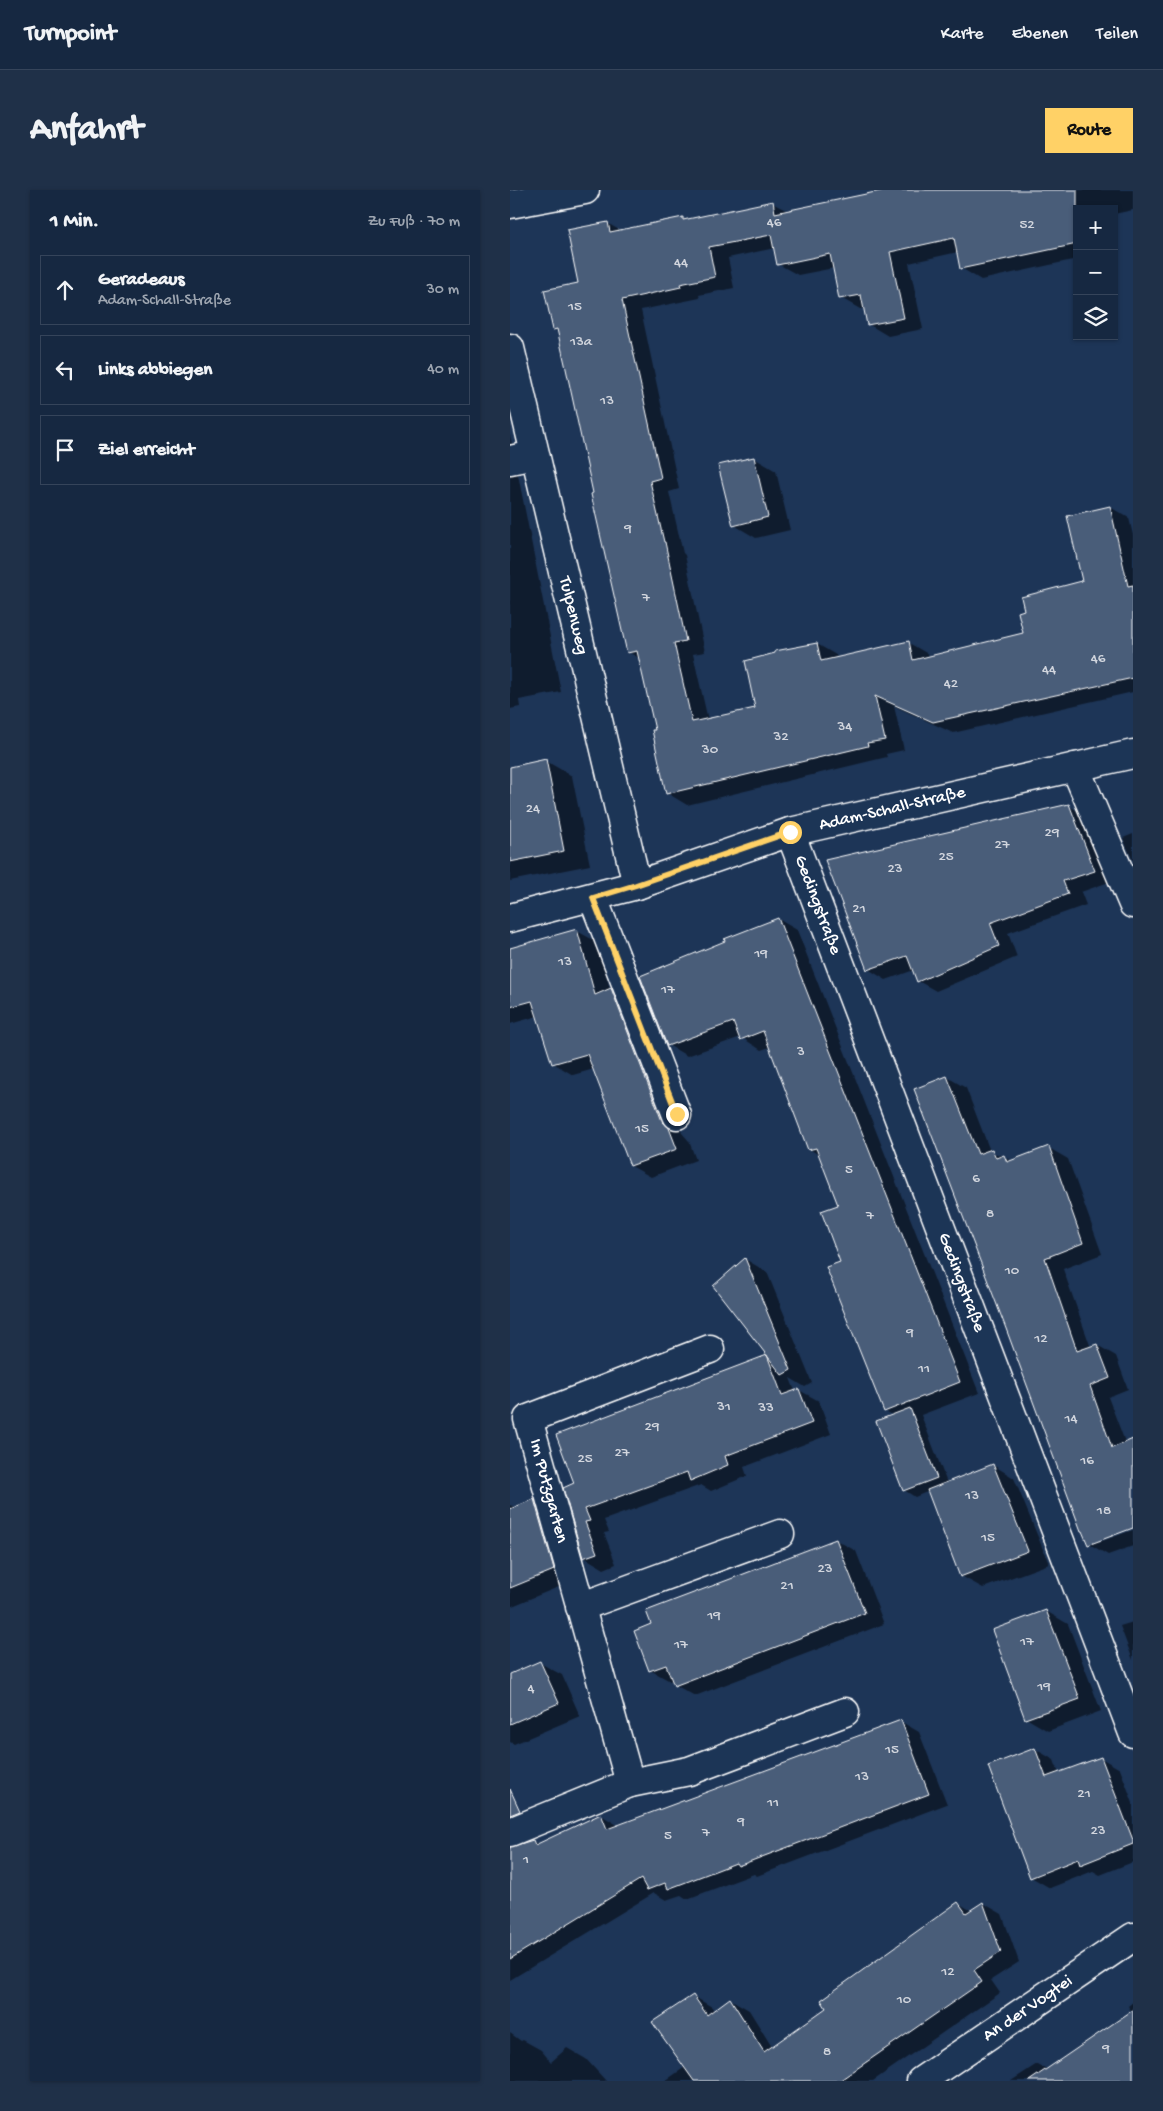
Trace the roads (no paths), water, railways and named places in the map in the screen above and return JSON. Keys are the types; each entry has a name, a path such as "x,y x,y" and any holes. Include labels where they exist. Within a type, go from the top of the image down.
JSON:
{"street":[{"path":"510,204 585,190"},
{"name":"Tulpenweg","path":"510,348 523,458 636,885"},
{"name":"Adam-Schall-Straße","path":"510,918 593,898 636,885 790,832 1133,754"},
{"path":"1075,767 1133,904"},
{"name":"Gedingstraße","path":"790,832 1133,1734"},
{"path":"593,898 677,1114"},
{"name":"Im Putzgarten","path":"630,1782 528,1419 710,1349"},
{"path":"580,1607 780,1534"},
{"path":"510,1832 630,1782 689,1771 845,1712"},
{"name":"An der Vogtei","path":"921,2081 1133,1937"}]}
